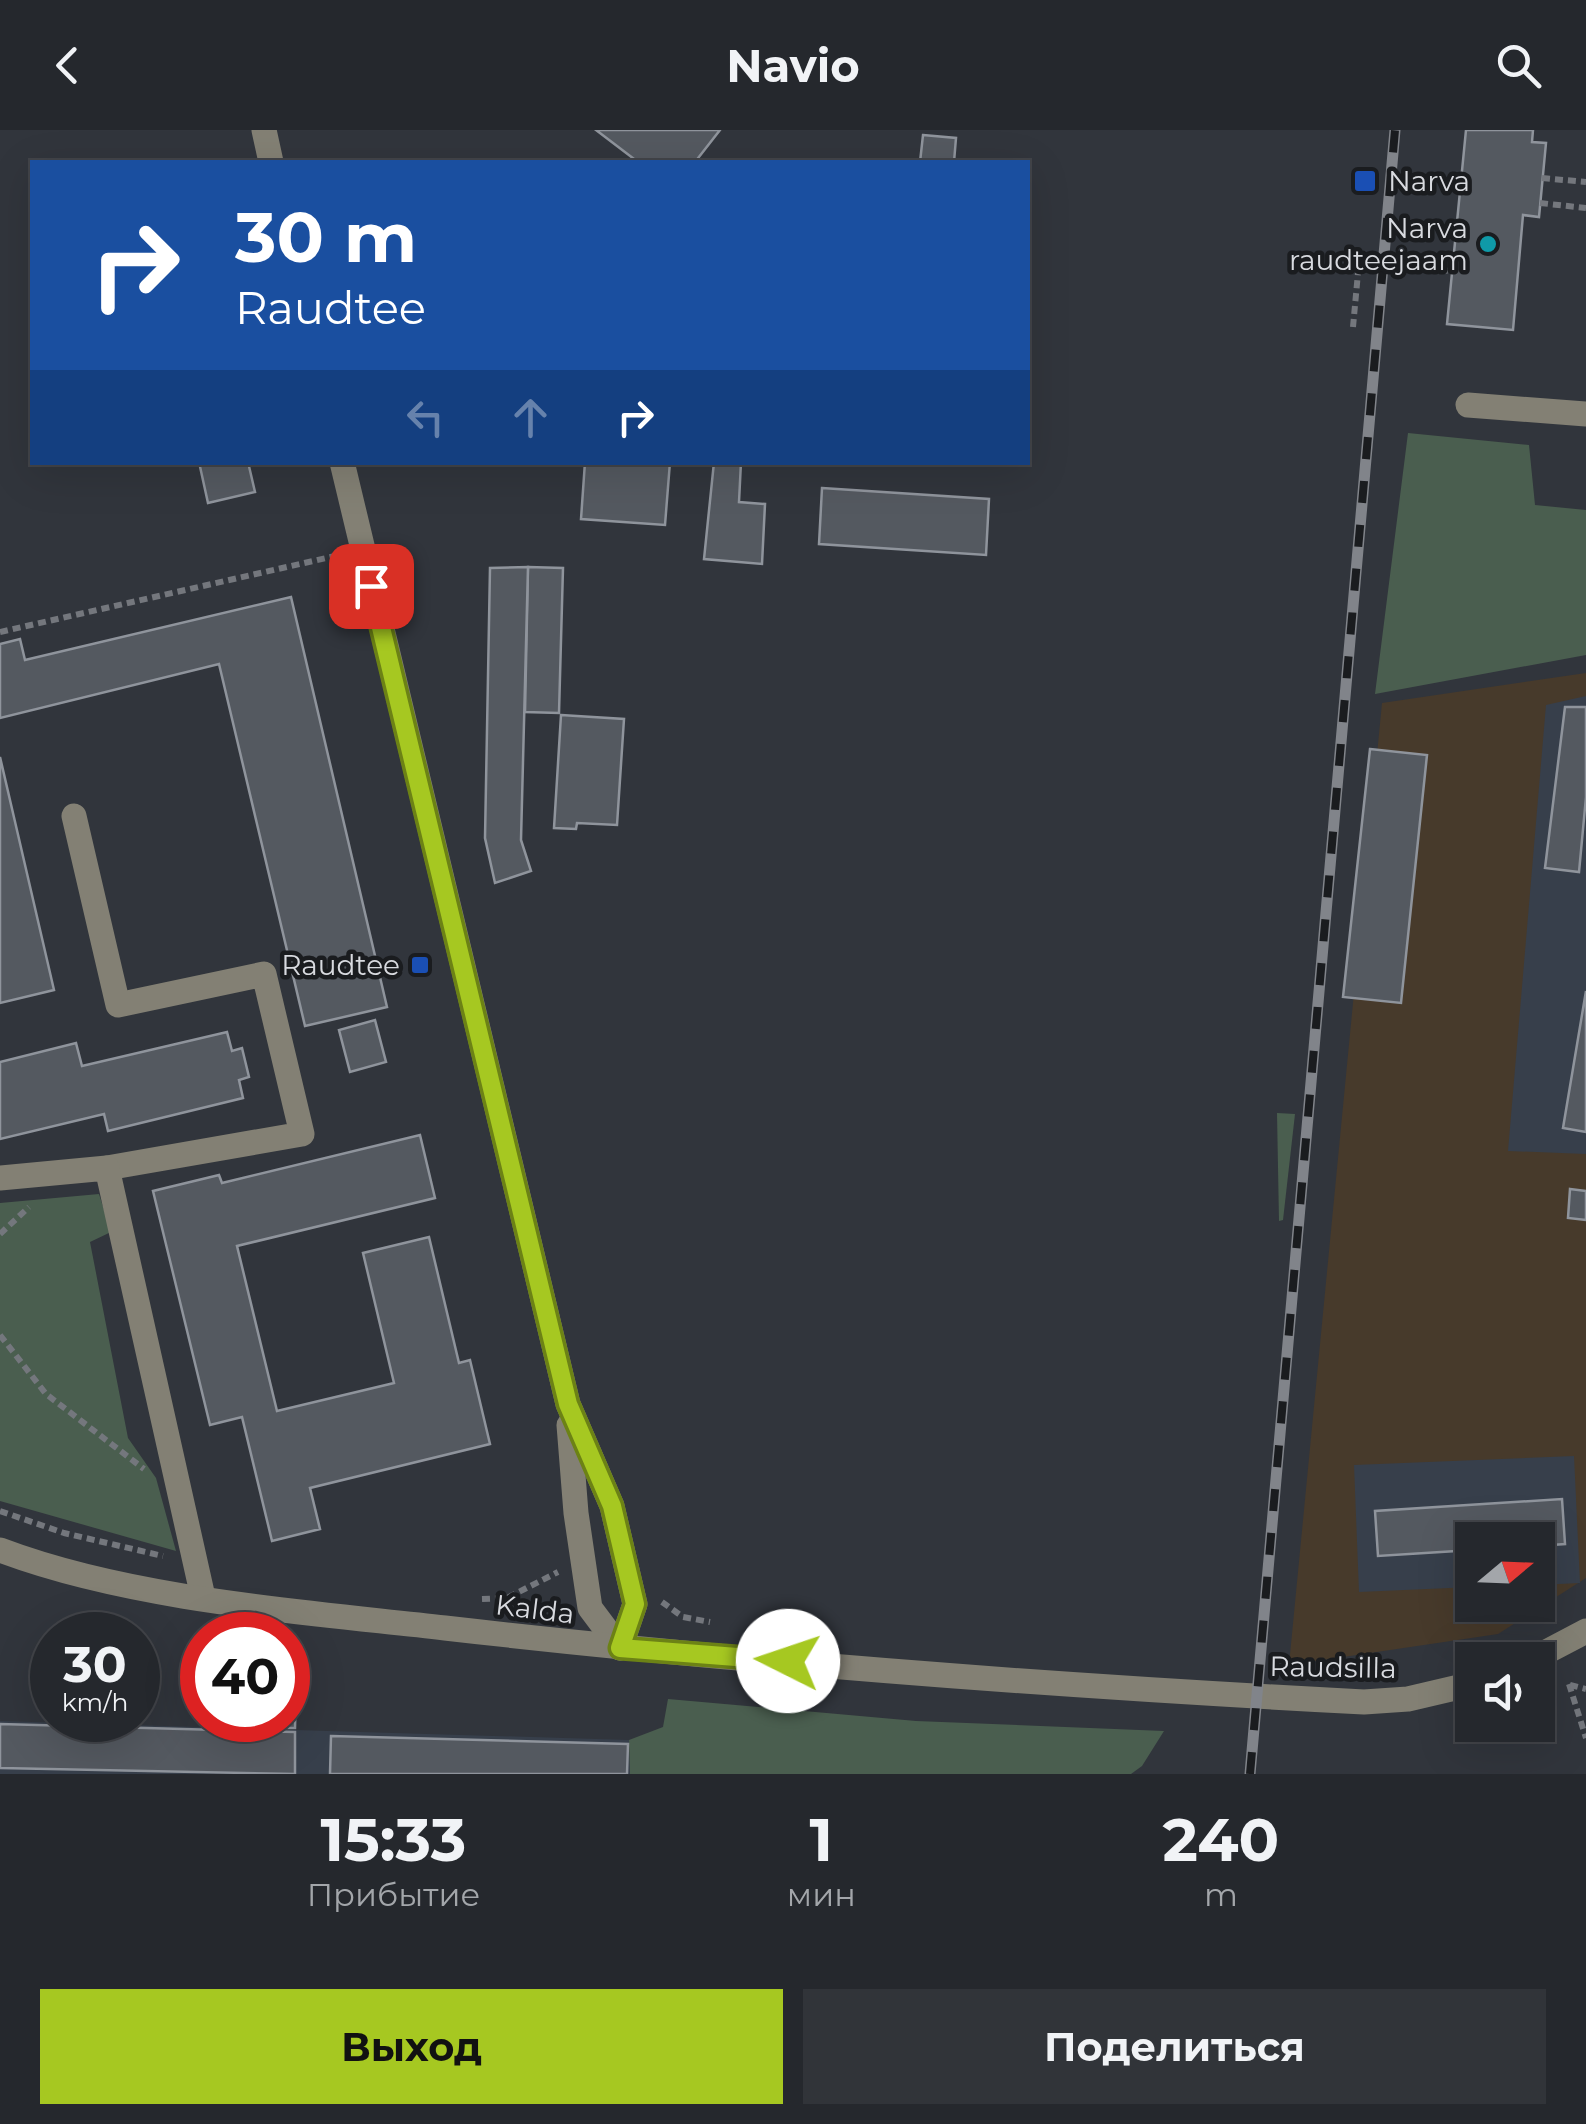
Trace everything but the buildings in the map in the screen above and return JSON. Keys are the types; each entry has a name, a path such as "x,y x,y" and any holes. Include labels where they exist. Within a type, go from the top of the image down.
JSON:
{"street":[{"path":"264,130 272,160"},
{"path":"1468,405 1586,414"},
{"path":"343,465 568,1404 582,1569 590,1608 620,1648"},
{"path":"0,1178 107,1168 302,1134 264,974 118,1005 74,816"},
{"path":"107,1168 203,1596"},
{"path":"568,1404 612,1506 635,1604 620,1648"},
{"name":"Kalda","path":"2,1558 114,1583 310,1613 620,1648 1250,1695"},
{"path":"1555,1648 1586,1632"},
{"name":"Raudsilla","path":"1250,1695 1364,1702 1408,1700 1455,1678"}],"path":[{"path":"1542,178 1586,182"},
{"path":"1540,203 1586,208"},
{"path":"1352,327 1360,262 1374,264"},
{"path":"1401,266 1452,270"},
{"path":"0,632 362,550"},
{"path":"0,1335 46,1394 156,1478 177,1476"},
{"path":"0,1511 64,1533 195,1562"},
{"path":"478,1599 507,1598 562,1570 582,1569"},
{"path":"660,1600 683,1617 722,1625"},
{"path":"1586,1689 1569,1684 1586,1738"}],"shaded area":[{"path":"1586,673 1586,1578 1555,1598 1555,1522 1455,1522 1455,1622 1517,1622 1498,1634 1289,1665 1382,703"},
{"path":"1586,696 1586,1154 1508,1151 1546,705"},
{"path":"1574,1456 1580,1583 1555,1584 1555,1522 1455,1522 1455,1588 1359,1592 1354,1465"},
{"path":"0,1721 30,1722 30,1742 160,1742 160,1726 180,1726 180,1742 310,1742 310,1730 629,1740 630,1774 0,1774"}],"green space":[{"path":"1408,433 1529,445 1535,505 1586,510 1586,655 1375,694"},
{"path":"1277,1113 1295,1114 1283,1220 1279,1221"},
{"path":"99,1194 111,1232 90,1242 128,1438 156,1478 176,1551 0,1501 0,1203"},
{"path":"668,1699 916,1721 1164,1731 1142,1766 1131,1774 630,1774 629,1740 663,1727"}],"railway":[{"path":"1250,1774 1395,130"}],"place":[{"name":"Narva","path":"1365,181"},
{"name":"Narva raudteejaam","path":"1488,244"},
{"name":"Raudtee","path":"420,965"}],"route":[{"path":"371,586 568,1404 612,1506 635,1604 620,1648 788,1661"}]}
